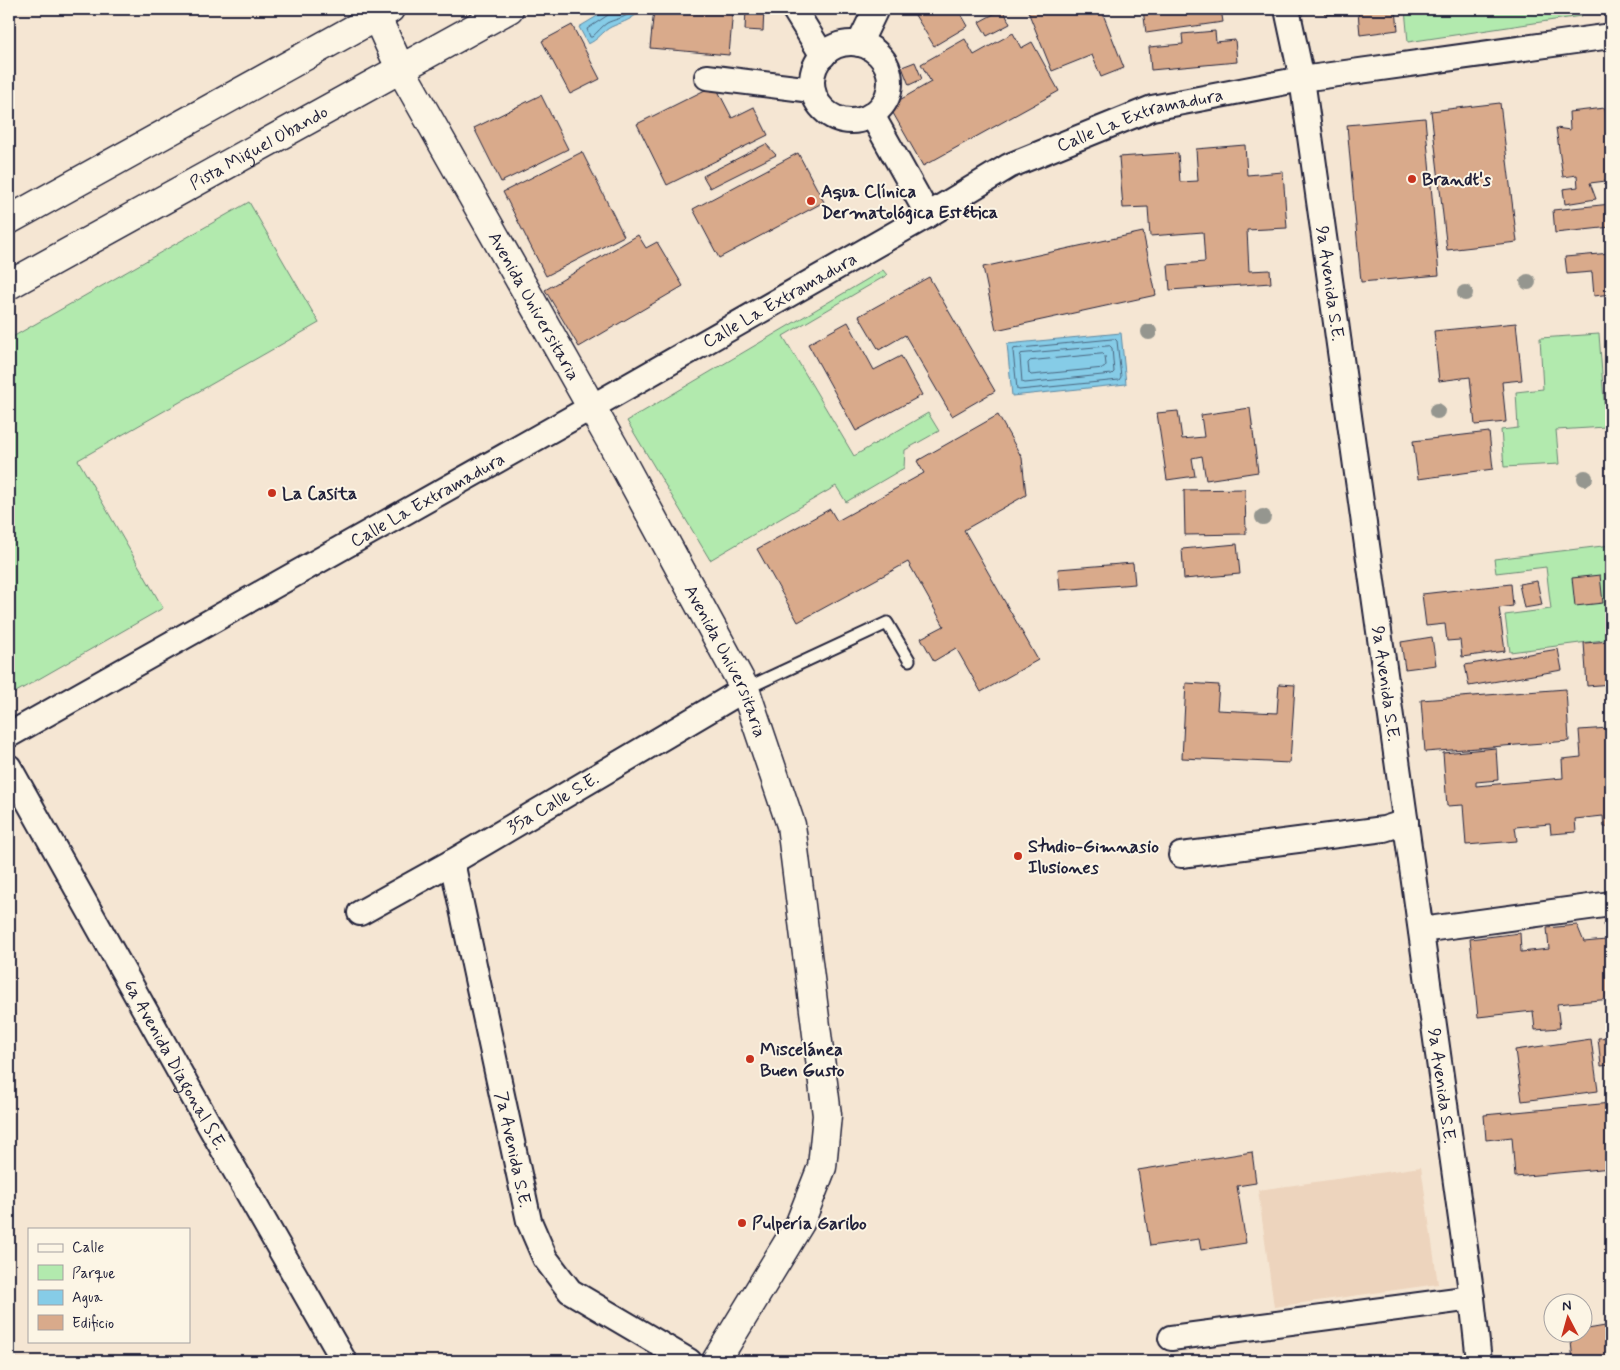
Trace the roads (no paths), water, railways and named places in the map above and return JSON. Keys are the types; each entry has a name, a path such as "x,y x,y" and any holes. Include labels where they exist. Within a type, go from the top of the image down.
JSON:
{"street":[{"name":"Pista Miguel Obando","path":"9,285 509,9"},
{"path":"794,9 822,56"},
{"path":"859,44 876,9"},
{"name":"9a Avenida S.E.","path":"1287,9 1302,79 1472,1298 1479,1361"},
{"name":"Avenida Universitaria","path":"380,11 400,68 590,408 614,447 745,689 791,825 827,1116 822,1167 800,1223 716,1361"},
{"path":"9,220 380,11"},
{"name":"Calle La Extramadura","path":"9,734 590,408 928,215 1010,166 1152,108 1302,79 1611,36"},
{"path":"845,44 859,44 871,48 882,57 888,68 890,81 888,95 882,106 872,115 860,120 848,121 836,118 825,111 817,102 812,90 812,78 822,56 832,48 845,44"},
{"path":"706,77 812,90"},
{"path":"872,115 928,215"},
{"name":"35a Calle S.E.","path":"360,913 452,862 745,689"},
{"name":"6a Avenida Diagonal S.E.","path":"9,767 208,1123 344,1361"},
{"path":"1181,855 1384,829 1406,822"},
{"name":"7a Avenida S.E.","path":"452,862 529,1221 545,1258 570,1291 689,1361"},
{"path":"1421,930 1611,904"},
{"path":"1171,1338 1472,1298"}],"lane":[{"path":"745,689 887,623 909,660"}],"water":[{"path":"609,9 634,9 637,14 611,27 588,44 579,27"},
{"path":"1121,333 1126,384 1012,396 1007,344"}],"place":[{"name":"Brandt's","path":"1412,179"},
{"name":"Aqua Clínica Dermatológica Estética","path":"811,201"},
{"name":"La Casita","path":"272,493"},
{"name":"Studio-Gimnasio Ilusiones","path":"1018,856"},
{"name":"Miscelánea Buen Gusto","path":"750,1059"},
{"name":"Pulpería Garibo","path":"742,1223"}]}
